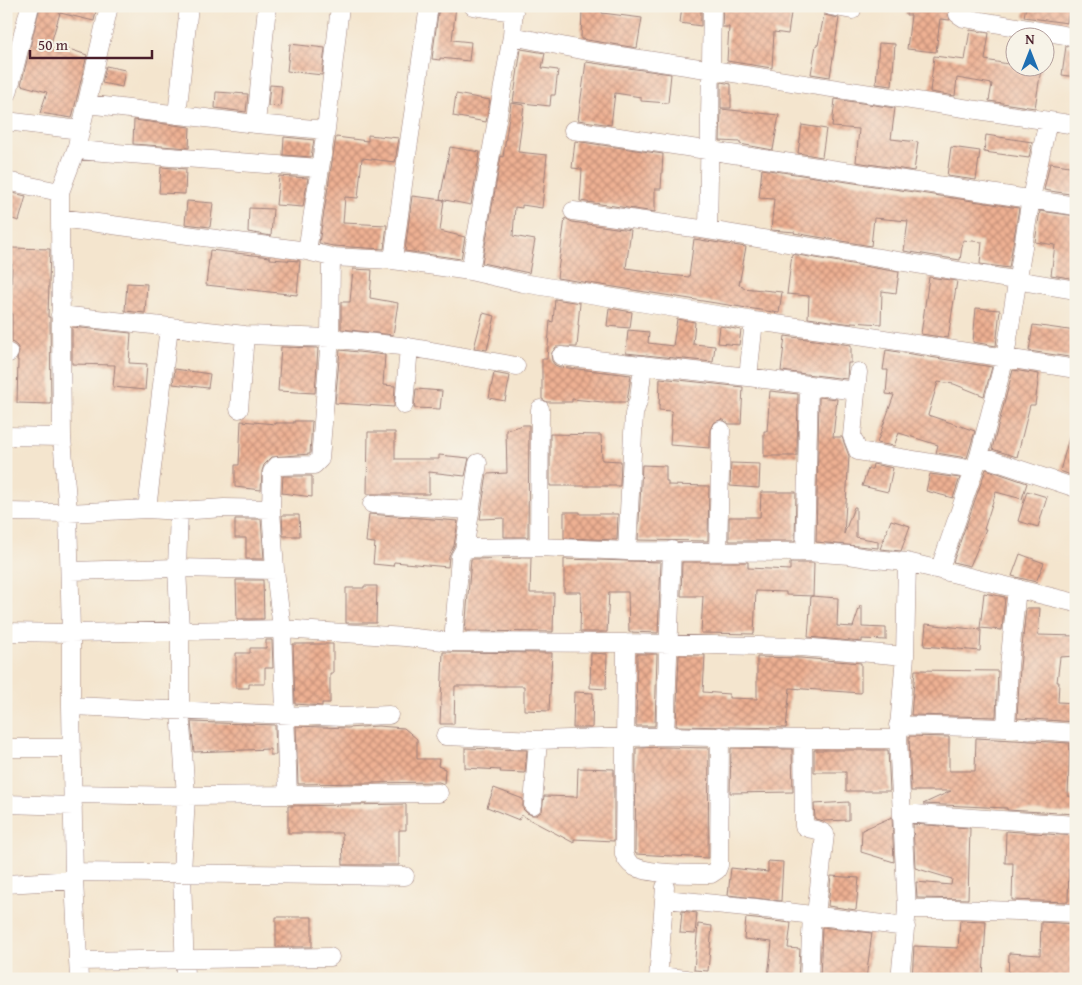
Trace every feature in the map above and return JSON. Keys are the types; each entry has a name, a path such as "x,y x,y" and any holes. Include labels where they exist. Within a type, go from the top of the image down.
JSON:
{"street":[{"path":"8,93 30,6"},
{"path":"79,979 74,876 70,706 70,571 68,512 62,437 60,192 76,150 110,6"},
{"path":"177,115 188,6"},
{"path":"256,124 267,6"},
{"path":"306,251 326,130 340,6"},
{"path":"394,260 429,6"},
{"path":"470,271 512,36 514,9 473,6"},
{"path":"708,230 712,6"},
{"path":"830,6 852,10"},
{"path":"958,6 958,14 964,18 1076,37"},
{"path":"512,36 587,51 1076,125"},
{"path":"87,104 256,124 326,130"},
{"path":"6,121 80,130"},
{"path":"940,568 977,463 1005,357 1030,198 1048,121"},
{"path":"573,130 1076,206"},
{"path":"76,150 320,168"},
{"path":"6,181 60,192"},
{"path":"573,211 708,230 1076,290"},
{"path":"60,218 306,251 332,257 394,260 470,271 522,283 754,321 865,336 1076,369"},
{"path":"288,795 282,629 275,570 271,509 272,472 277,466 314,465 320,459 330,338 332,257"},
{"path":"60,315 245,335 330,338 408,347 516,366"},
{"path":"748,377 754,321"},
{"path":"147,509 169,327"},
{"path":"238,409 245,335"},
{"path":"404,406 408,347"},
{"path":"562,356 748,377 856,392"},
{"path":"627,551 634,414 639,398 643,365"},
{"path":"858,372 852,436 858,451 977,463 1076,488"},
{"path":"805,552 809,386"},
{"path":"539,547 540,409"},
{"path":"718,551 721,430"},
{"path":"6,436 62,437"},
{"path":"453,642 460,557 464,550 478,463"},
{"path":"372,504 470,510"},
{"path":"6,512 147,509 179,512 224,508 271,509"},
{"path":"179,512 177,568 180,630 180,710 186,796 182,872 185,979"},
{"path":"464,550 471,548 539,547 627,551 805,552 908,562 940,568 1076,602"},
{"path":"665,736 672,550"},
{"path":"900,979 907,918 898,732 905,656 908,562"},
{"path":"70,571 177,568 275,570"},
{"path":"1006,728 1009,666 1017,588"},
{"path":"6,632 71,633 282,629 453,642 801,647 905,656"},
{"path":"626,643 624,854 626,860 634,866 665,873 711,874 717,870 720,736"},
{"path":"70,706 342,717 389,715"},
{"path":"445,736 538,740 665,736 803,739 898,732 1006,728 1076,733"},
{"path":"803,739 804,826 809,830 823,831 826,834 814,915 809,979"},
{"path":"533,805 538,740"},
{"path":"6,748 72,748"},
{"path":"6,804 186,796 439,793"},
{"path":"902,813 1076,825"},
{"path":"6,884 74,876 182,872 405,876"},
{"path":"665,873 665,899 658,977 687,979"},
{"path":"665,899 814,915 907,918 955,908 1076,913"},
{"path":"78,961 330,957"}],"building":[{"path":"40,6 97,6 94,21 60,13 51,43 87,55 72,118 40,113 47,92 21,85"},
{"path":"439,6 456,6 452,40 471,42 469,61 432,59"},
{"path":"682,6 701,6 701,26 680,23"},
{"path":"723,6 792,6 788,34 774,32 772,68 727,61 729,27 722,27"},
{"path":"907,6 947,6 950,20 940,19 936,52 907,49 911,15 906,15"},
{"path":"1026,6 1070,6 1067,23 1024,17"},
{"path":"582,9 602,10 602,13 642,18 637,48 581,39"},
{"path":"824,15 839,18 830,77 811,74"},
{"path":"970,30 989,33 985,60 1004,63 1004,78 1040,78 1035,108 989,101 992,84 957,78 955,96 930,92 934,56 965,60"},
{"path":"879,43 895,44 892,86 876,84"},
{"path":"290,44 325,48 322,75 287,71"},
{"path":"1066,46 1076,47 1076,77 1062,75"},
{"path":"521,49 545,53 542,68 558,70 555,95 551,95 550,106 513,102"},
{"path":"586,62 671,74 668,103 641,101 641,97 615,93 611,125 578,120"},
{"path":"106,66 125,70 122,87 102,83"},
{"path":"721,82 731,84 731,108 721,108"},
{"path":"270,85 282,86 280,107 268,106"},
{"path":"216,92 248,94 246,112 215,108"},
{"path":"456,94 490,100 486,122 453,116"},
{"path":"835,99 895,108 891,139 918,142 914,171 856,162 859,129 832,127"},
{"path":"511,103 524,105 518,152 547,155 542,208 522,205 522,208 515,207 513,236 535,240 529,273 482,263 501,156 503,157"},
{"path":"721,109 779,115 773,150 740,144 740,142 720,141"},
{"path":"134,120 190,127 189,148 133,144"},
{"path":"802,125 826,129 822,157 798,153"},
{"path":"368,135 399,138 395,162 362,158 358,198 345,197 343,223 387,225 384,249 333,246 319,243 336,137 368,141"},
{"path":"986,135 1032,142 1029,158 984,152"},
{"path":"284,137 314,140 311,157 283,155"},
{"path":"575,141 663,154 661,189 655,189 655,212 580,201 582,169 572,168"},
{"path":"450,147 480,152 471,205 440,199"},
{"path":"951,147 980,151 976,180 947,176"},
{"path":"1050,163 1076,167 1076,195 1044,190"},
{"path":"161,167 186,169 185,194 159,193"},
{"path":"762,169 1019,208 1009,268 980,264 982,242 963,240 960,260 904,251 908,221 874,218 871,246 795,232 771,230 774,199 759,198"},
{"path":"279,176 308,178 303,207 276,205"},
{"path":"8,192 26,196 19,221 6,217"},
{"path":"412,196 444,200 440,231 465,237 461,259 405,251"},
{"path":"187,201 213,203 210,227 185,224"},
{"path":"249,208 273,209 271,236 248,232"},
{"path":"1040,211 1076,216 1076,279 1051,275 1055,245 1035,242"},
{"path":"565,218 572,222 631,230 626,268 660,274 689,277 694,239 746,247 739,285 743,286 743,288 782,292 779,313 557,278"},
{"path":"10,248 50,249 48,317 50,317 51,404 17,403 17,360 19,351 12,342 12,313 10,313 12,264 10,264"},
{"path":"210,250 270,257 270,259 300,261 297,295 206,285"},
{"path":"792,254 899,272 896,293 882,291 881,324 852,322 852,324 808,318 809,296 787,294"},
{"path":"353,269 372,270 370,298 398,303 393,335 341,329 341,302 350,302"},
{"path":"929,277 957,281 948,338 921,334"},
{"path":"127,283 147,284 145,313 125,311"},
{"path":"555,299 580,303 579,325 577,347 556,347 551,354 552,361 560,367 631,375 627,402 572,399 572,402 547,402 542,399 542,359 547,359 550,321 553,322"},
{"path":"609,308 632,312 630,328 607,326"},
{"path":"976,308 1000,310 996,346 973,342"},
{"path":"483,313 495,316 487,350 474,348"},
{"path":"677,319 695,322 693,344 715,346 713,362 626,353 628,330 649,332 648,343 673,346"},
{"path":"1033,325 1076,331 1076,358 1029,351"},
{"path":"720,326 741,330 739,345 718,343"},
{"path":"72,327 131,333 129,363 147,364 145,390 113,387 115,365 72,364"},
{"path":"785,336 851,345 851,363 848,363 847,379 781,371"},
{"path":"281,347 318,348 315,393 278,391"},
{"path":"340,350 385,355 383,385 395,386 394,407 335,403"},
{"path":"886,350 992,367 984,396 954,384 938,382 928,415 975,431 967,458 936,453 938,445 899,433 894,446 877,443 894,395 886,394 888,370 883,370"},
{"path":"175,369 210,374 208,388 173,384"},
{"path":"1013,370 1039,374 1035,405 1030,405 1017,457 992,449"},
{"path":"494,373 510,376 505,401 489,398"},
{"path":"660,378 743,387 741,424 729,424 722,419 713,423 710,430 710,448 670,445 672,411 659,410"},
{"path":"416,389 442,391 440,409 414,408"},
{"path":"770,391 798,394 797,456 764,456 764,431 767,431"},
{"path":"819,397 837,399 833,437 842,437 849,456 844,534 854,507 856,507 856,537 878,541 878,548 816,542"},
{"path":"241,421 276,424 312,421 310,454 272,457 264,465 262,471 261,490 235,487 235,465 239,465"},
{"path":"529,425 528,537 504,537 504,518 480,519 487,474 507,473 506,430"},
{"path":"1072,427 1076,428 1076,477 1060,471"},
{"path":"368,432 395,432 395,459 439,459 439,455 469,458 465,476 429,472 429,494 367,494"},
{"path":"550,434 601,435 602,460 621,461 620,486 550,486"},
{"path":"731,463 760,464 759,488 730,486"},
{"path":"873,464 893,468 888,492 862,486 868,469 872,469"},
{"path":"642,465 666,466 666,481 668,481 668,485 709,486 708,541 638,540"},
{"path":"986,469 1027,483 1022,499 996,492 984,529 986,529 970,566 953,562"},
{"path":"930,474 960,478 953,498 926,491"},
{"path":"283,476 312,476 312,497 282,493"},
{"path":"1027,491 1047,497 1038,527 1018,521"},
{"path":"761,492 796,492 795,541 729,541 729,517 760,517"},
{"path":"564,512 618,514 617,540 564,538"},
{"path":"369,514 458,521 448,567 394,562 393,566 373,564 375,543 366,542"},
{"path":"282,515 299,515 300,536 283,536"},
{"path":"235,519 261,519 264,559 246,559 246,538 235,538"},
{"path":"891,520 910,526 901,551 880,549"},
{"path":"1020,554 1044,563 1036,582 1012,576"},
{"path":"531,558 530,593 554,593 553,632 465,631 471,559"},
{"path":"564,559 661,562 658,633 629,632 628,592 609,592 607,632 580,632 581,592 564,592"},
{"path":"682,562 748,562 748,568 790,570 790,563 814,563 813,596 786,595 786,592 756,591 754,634 701,633 703,596 681,596"},
{"path":"236,580 263,580 264,619 237,619"},
{"path":"364,586 377,586 376,623 346,623 346,588 364,588"},
{"path":"984,593 1005,597 1002,630 980,628"},
{"path":"811,596 838,598 837,626 853,627 860,606 862,606 862,627 886,628 886,640 862,639 862,642 808,637"},
{"path":"1026,608 1040,608 1038,635 1076,636 1076,656 1060,657 1057,682 1059,682 1058,702 1076,703 1076,722 1017,718"},
{"path":"926,624 981,630 980,651 924,646"},
{"path":"266,640 272,640 273,668 265,668 265,684 249,684 249,688 236,688 236,653 250,653 250,648 266,648"},
{"path":"293,644 333,644 333,673 330,673 330,703 322,703 322,706 295,704"},
{"path":"443,652 552,653 549,711 524,710 524,686 455,686 454,724 440,724"},
{"path":"591,653 607,654 606,689 590,688"},
{"path":"637,654 657,654 655,726 636,726"},
{"path":"679,655 705,655 703,692 729,694 729,698 757,699 757,657 861,663 861,693 790,688 786,728 676,726"},
{"path":"915,670 998,671 996,717 911,715"},
{"path":"574,692 593,693 592,728 573,728"},
{"path":"191,722 275,725 276,755 270,755 270,749 194,752"},
{"path":"296,726 347,728 378,726 404,728 417,739 417,759 439,759 438,766 445,769 444,784 439,782 298,784"},
{"path":"909,736 949,737 949,771 975,771 976,738 1070,743 1068,796 1076,797 1076,814 923,804 951,791 911,791"},
{"path":"465,748 527,750 525,773 465,768"},
{"path":"636,748 709,748 708,858 636,854 635,852"},
{"path":"731,748 792,749 793,792 730,793"},
{"path":"814,750 888,750 890,791 846,791 846,772 814,772"},
{"path":"578,768 614,769 614,841 574,839 574,843 521,815 519,820 487,807 494,788 523,799 523,809 527,813 537,815 542,811 544,796 577,797"},
{"path":"849,802 849,820 824,821 815,819 814,804"},
{"path":"406,804 406,830 399,830 399,865 343,865 342,833 288,833 288,806"},
{"path":"892,817 894,862 861,852 862,830"},
{"path":"913,824 970,828 968,899 917,898 916,882 951,885 952,879 915,868"},
{"path":"1006,831 1076,836 1076,868 1069,868 1068,902 1012,900 1013,863 1005,863"},
{"path":"768,861 783,862 781,901 728,895 731,868 768,872"},
{"path":"831,876 859,878 856,910 828,906"},
{"path":"682,911 697,913 695,934 680,933"},
{"path":"276,917 312,917 312,947 276,947"},
{"path":"746,918 791,923 788,948 800,949 798,979 768,977 772,942 744,939"},
{"path":"960,920 986,921 983,979 912,979 914,946 958,948"},
{"path":"1041,922 1076,924 1076,979 1008,979 1009,953 1040,955"},
{"path":"698,924 712,926 708,971 694,970"},
{"path":"822,927 872,933 866,979 820,979"}]}
